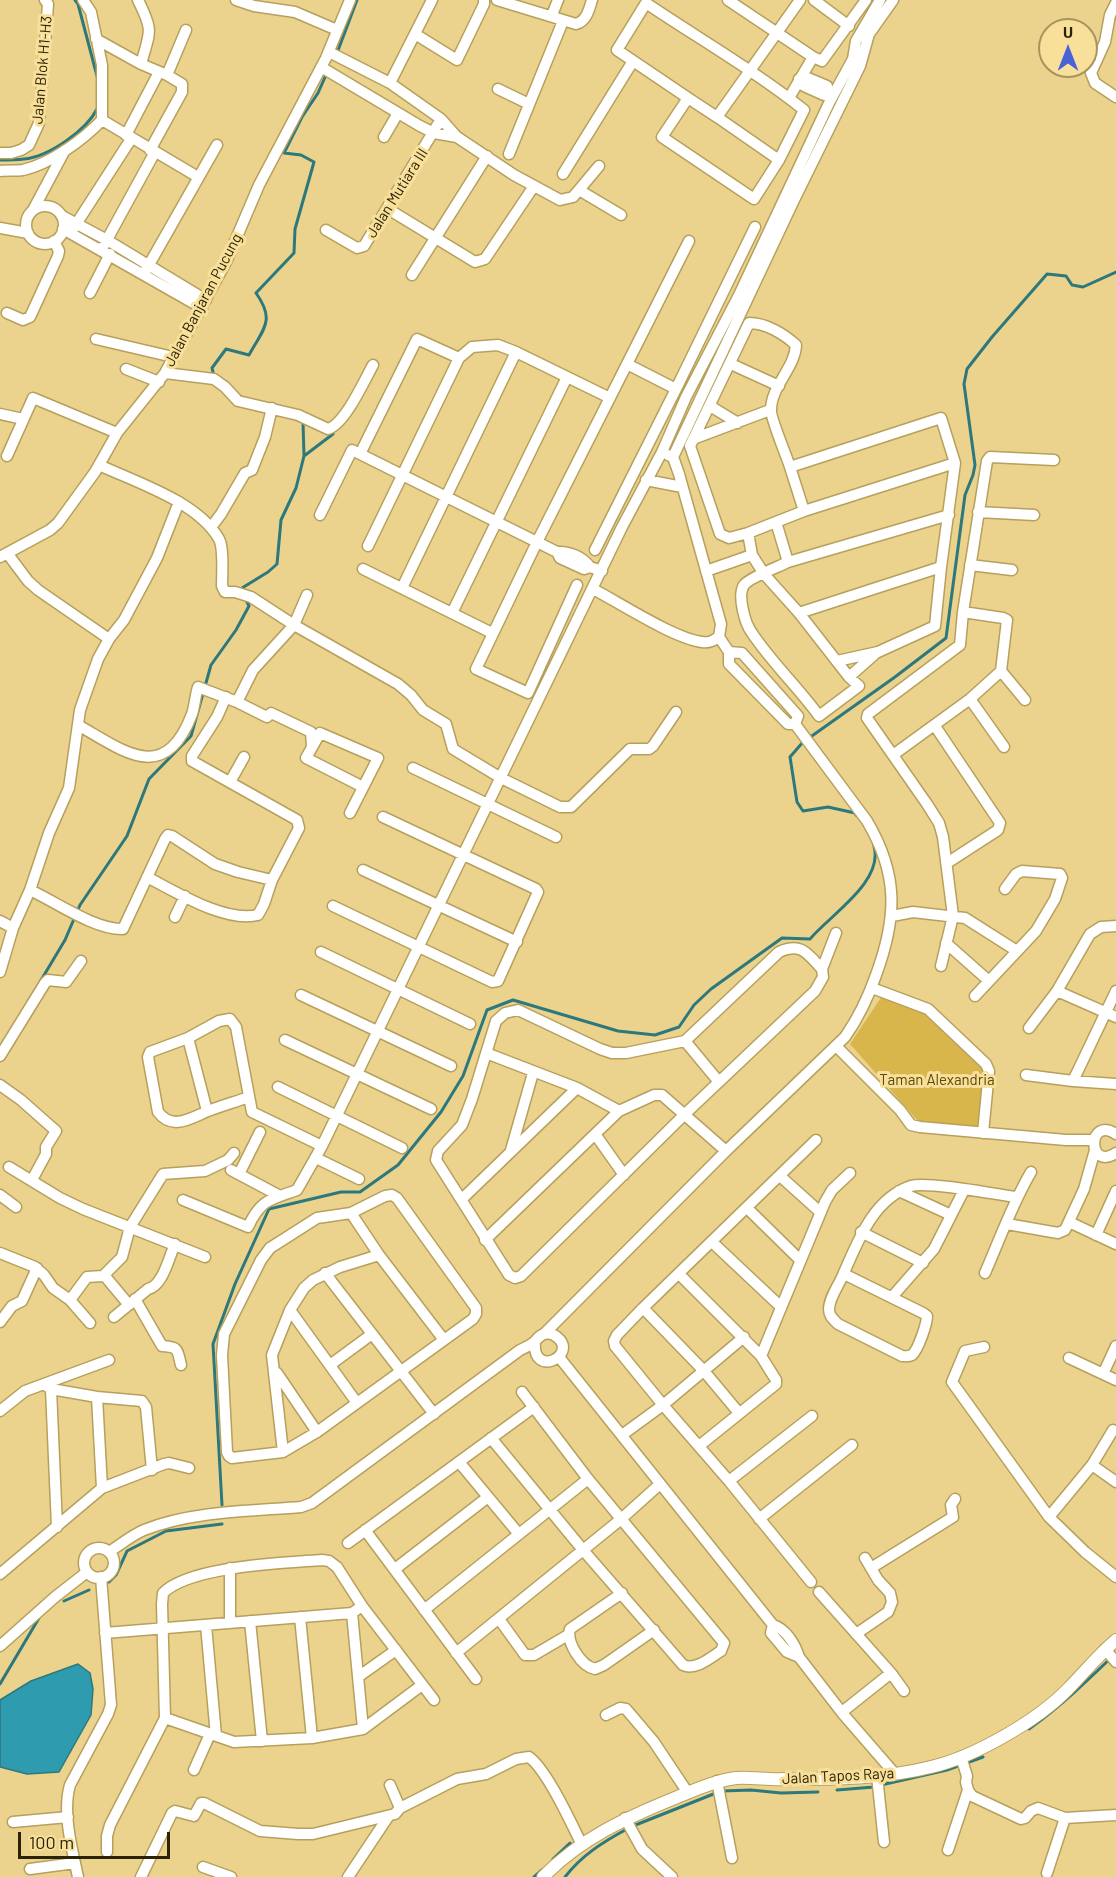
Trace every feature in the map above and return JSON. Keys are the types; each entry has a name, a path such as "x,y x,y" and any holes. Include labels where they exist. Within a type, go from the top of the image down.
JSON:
{"main road":[{"name":"Jalan Tapos Raya","path":"552,1875 582,1845 626,1820 688,1793 719,1788 739,1778 829,1779 878,1784 895,1774 962,1759 1054,1702 1110,1655 1116,1640"}],"street":[{"name":"Jalan Blok H1-H3","path":"0,153 11,153 29,145 39,123 48,4 45,0"},
{"path":"0,171 24,170 51,158 90,133 102,120 103,78 91,12 83,0"},
{"path":"138,0 150,30 141,64"},
{"path":"236,0 254,6 295,12 337,30"},
{"name":"Jalan Banjaran Pucung","path":"4,555 50,530 58,523 72,507 117,433 162,377 227,260 273,155 327,70 334,54 337,30 350,0"},
{"path":"390,83 432,0"},
{"path":"415,34 457,60 484,0"},
{"path":"497,0 576,24 581,23 586,17 592,0"},
{"path":"552,15 558,0"},
{"path":"728,0 822,61 866,0"},
{"path":"717,117 800,0"},
{"path":"814,0 849,26"},
{"path":"788,200 831,93 854,59 856,41 880,0"},
{"path":"183,1200 248,1227 256,1210 266,1201 297,1190 316,1158 646,480 667,454 686,397 860,66 869,34 893,0"},
{"path":"688,98 662,137 754,199 779,160 804,110 647,1 617,50 717,117 779,160"},
{"path":"1115,6 1108,21 1105,42 1091,73 1095,83 1116,97"},
{"path":"509,154 563,21"},
{"path":"65,150 27,221 28,233 42,243 54,241 70,228 128,137 186,30"},
{"path":"90,293 106,248 183,87 182,84 163,73 141,64 96,39"},
{"path":"334,54 390,83 441,119 457,137 514,175 560,200 573,197 599,166"},
{"path":"789,98 813,57"},
{"path":"564,174 633,61"},
{"path":"327,70 434,133 457,137"},
{"path":"801,80 808,78 818,81 827,86 831,93"},
{"path":"498,89 529,104"},
{"path":"384,136 398,113"},
{"name":"Jalan Mutiara III","path":"326,230 351,245 361,248 364,246 441,119"},
{"path":"102,120 198,177"},
{"path":"146,270 217,145"},
{"path":"412,275 487,156"},
{"path":"388,209 475,262 480,262 485,259 534,186"},
{"path":"579,190 621,215"},
{"path":"33,210 46,206 52,207 70,228 204,304"},
{"path":"595,550 755,227"},
{"path":"0,228 28,233"},
{"path":"7,313 23,320 30,317 58,256 59,251 54,241"},
{"path":"577,585 528,693 476,669 537,542 689,241"},
{"path":"804,511 770,410 796,353 796,345 787,337 758,323 749,323 690,446 720,534 729,538 748,533 804,511 956,463"},
{"path":"96,339 173,357"},
{"path":"360,454 417,339 459,358"},
{"path":"368,546 459,358 472,347 498,345 610,398"},
{"path":"402,588 516,352"},
{"path":"627,364 676,389"},
{"path":"731,364 779,386"},
{"path":"126,369 162,377 214,379 238,401 298,415 328,429 335,427 373,365"},
{"path":"452,613 567,377"},
{"path":"7,456 31,400 35,399 117,433"},
{"path":"710,406 738,423"},
{"path":"212,526 245,473 252,470 265,437 272,408"},
{"path":"693,439 770,410"},
{"path":"0,414 23,419"},
{"path":"790,467 940,418 956,463 935,626 878,652 837,661"},
{"path":"320,515 352,450 557,552 560,558 584,569 590,567 602,571"},
{"path":"667,454 682,487 721,624 719,638 729,652 729,664 788,724 798,727"},
{"path":"941,966 953,916 947,863 939,823 867,718 868,714 960,645 963,612 987,461 990,457 1054,460"},
{"path":"99,465 179,502 212,526 221,542 223,591 251,597 294,625 398,684 423,710 446,724 453,749 501,778 560,807 571,807 630,749 649,749 676,712"},
{"path":"646,480 682,487"},
{"path":"0,972 49,833 69,788 80,710 98,658 124,620 157,558 179,502"},
{"path":"978,512 1034,515"},
{"path":"748,533 752,555 764,574 799,613 849,677 859,686 819,716 750,632 740,599 743,586 752,577 764,574 788,562 949,515"},
{"path":"776,522 788,562"},
{"path":"4,555 38,590 109,639"},
{"path":"706,571 752,555"},
{"path":"970,565 1012,570"},
{"path":"799,613 941,567"},
{"path":"363,569 492,633"},
{"path":"593,589 670,631 702,642 712,642 719,638"},
{"path":"237,702 252,670 294,625 307,595"},
{"path":"893,755 970,699 1001,671 1007,620 963,612"},
{"path":"544,1334 558,1337 562,1343 559,1357 553,1361 545,1361 538,1357 534,1350 538,1337 544,1334 726,1151 833,1048 857,1020 885,952 891,917 890,882 885,855 876,836 798,727 798,717 742,653 729,652"},
{"path":"849,677 878,652"},
{"path":"1001,671 1024,700"},
{"path":"78,725 119,749 143,758 158,756 181,736 193,712 195,697 203,688 267,717 271,713 311,732 312,746"},
{"path":"147,877 216,909 247,918 258,915 272,880 299,828 298,823 192,759 226,697"},
{"path":"970,699 1004,747"},
{"path":"935,726 1000,823 998,830 947,863"},
{"path":"350,813 378,758 320,733 306,758 363,787"},
{"path":"230,782 244,758"},
{"path":"413,768 556,837"},
{"path":"333,906 492,982 498,981 538,892 536,889 517,878 383,817"},
{"path":"30,890 85,918 110,928 123,929 168,836 172,836 214,864 272,880"},
{"path":"363,870 517,942"},
{"path":"975,996 1036,931 1055,899 1062,878 1060,874 1049,872 1022,871 1016,874 1005,889"},
{"path":"175,917 185,896"},
{"path":"891,917 903,913 970,919 1017,951"},
{"path":"0,921 14,928"},
{"path":"1029,1028 1057,991 1090,934 1101,927 1116,926"},
{"path":"822,969 807,953 797,947 788,948 779,952 685,1041 626,1053 612,1053 600,1049 518,1010 505,1013 496,1021 462,1125 438,1151 436,1160 509,1275 515,1278 521,1276 685,1114 815,991 822,977 822,969 836,933"},
{"path":"946,943 989,981"},
{"path":"321,952 470,1024"},
{"path":"0,1056 48,980 66,982 81,961"},
{"path":"872,988 928,1009 986,1064 989,1071 982,1133"},
{"path":"1057,991 1111,1015"},
{"path":"1073,1082 1111,1015 1116,991"},
{"path":"301,995 451,1066"},
{"path":"249,1097 207,1111 194,1119 181,1122 170,1122 163,1119 158,1112 148,1057 150,1052 188,1038 219,1021 230,1019 236,1027 252,1112 322,1146"},
{"path":"188,1038 207,1111"},
{"path":"285,1040 431,1109"},
{"path":"685,1041 719,1082"},
{"path":"833,1048 904,1123 907,1120 911,1125 920,1127 1066,1140 1094,1145 1102,1156 1107,1157 1116,1153"},
{"path":"486,1053 577,1088 619,1111"},
{"path":"511,1150 532,1072"},
{"path":"1026,1075 1073,1082 1116,1084"},
{"path":"0,1085 56,1131 46,1147 46,1154 32,1180"},
{"path":"278,1087 402,1148"},
{"path":"462,1199 577,1088"},
{"path":"485,1240 619,1111 658,1094 685,1114 726,1151"},
{"path":"1007,1224 1058,1233 1065,1230 1084,1189 1099,1133 1115,1130"},
{"path":"260,1132 235,1172 280,1196"},
{"path":"595,1134 624,1174"},
{"path":"811,1582 729,1481 663,1405 615,1346 614,1341 643,1308 816,1140"},
{"path":"70,1300 87,1277 104,1275 122,1257 130,1227 163,1174 205,1171 228,1160 234,1153"},
{"path":"316,1158 359,1179"},
{"path":"9,1167 83,1209 205,1257"},
{"path":"985,1273 1007,1224 1016,1197 1031,1172"},
{"path":"762,1356 820,1212 832,1190 850,1173"},
{"path":"780,1176 820,1212"},
{"path":"843,1274 927,1316 925,1328 913,1354 902,1356 838,1324 831,1318 830,1304 861,1232 884,1204 899,1191 913,1185 1016,1197"},
{"path":"892,1297 934,1249 964,1190"},
{"path":"899,1191 951,1215"},
{"path":"1096,1234 1116,1191"},
{"path":"392,1195 397,1198 476,1308 473,1319 444,1340 317,1432 283,1452 232,1458 229,1456 222,1355 224,1334 265,1254 317,1218 351,1213 386,1196 392,1195"},
{"path":"0,1196 16,1207"},
{"path":"747,1208 800,1260"},
{"path":"351,1213 379,1255 444,1340"},
{"path":"1069,1222 1116,1244"},
{"path":"861,1232 922,1263"},
{"path":"712,1242 782,1307"},
{"path":"114,1317 157,1284 175,1244"},
{"path":"0,1252 37,1268 53,1288 70,1300 90,1323"},
{"path":"283,1452 272,1355 290,1310 304,1288 325,1273 379,1255"},
{"path":"0,1322 12,1306 22,1301 37,1268"},
{"path":"325,1273 434,1414"},
{"path":"679,1274 762,1356 775,1377 776,1384 699,1446"},
{"path":"104,1275 132,1302 161,1345 176,1348 181,1365"},
{"path":"643,1308 704,1371 739,1413"},
{"path":"290,1310 357,1403"},
{"path":"330,1365 372,1334"},
{"path":"622,1435 663,1405 744,1337"},
{"path":"109,1552 143,1530 171,1521 206,1515 301,1507 312,1503 520,1350 535,1342"},
{"path":"1102,1374 1116,1346"},
{"path":"984,1347 965,1351 952,1382 1049,1516 1085,1552 1116,1577"},
{"path":"559,1357 773,1625 780,1628 795,1646 799,1657 895,1774"},
{"path":"1069,1358 1116,1380"},
{"path":"0,1411 25,1391 48,1387 110,1360"},
{"path":"275,1370 317,1432"},
{"path":"48,1387 97,1397 142,1401 146,1407 152,1470"},
{"path":"48,1387 57,1527"},
{"path":"491,1438 583,1550 684,1665 689,1668 694,1667 721,1651 723,1643 620,1520 522,1392"},
{"path":"97,1397 102,1488"},
{"path":"348,1543 534,1407"},
{"path":"729,1481 812,1416"},
{"path":"1049,1516 1092,1466 1113,1430"},
{"path":"759,1519 852,1445"},
{"path":"459,1462 518,1533"},
{"path":"0,1574 102,1488 169,1463 189,1468"},
{"path":"1092,1466 1116,1482"},
{"path":"424,1610 588,1479"},
{"path":"456,1653 620,1520 660,1484"},
{"path":"394,1569 488,1497"},
{"path":"871,1568 953,1517 951,1505 955,1499"},
{"path":"365,1530 476,1679"},
{"path":"95,1548 102,1548 109,1552 113,1559 113,1567 109,1574 101,1577 87,1572 84,1565 89,1552 95,1548"},
{"path":"856,1634 888,1612 892,1602 890,1593 878,1580 865,1558"},
{"path":"107,1852 110,1825 165,1718 163,1593 180,1581 230,1568 329,1561 337,1568 362,1606 434,1700"},
{"path":"230,1568 231,1623"},
{"path":"1,1642 87,1572"},
{"path":"78,1877 68,1817 68,1794 70,1785 111,1705 101,1577"},
{"path":"819,1592 891,1673 904,1691"},
{"path":"622,1593 570,1629 568,1635 570,1642 587,1666 595,1669 604,1665 654,1630"},
{"path":"105,1633 352,1613 362,1606"},
{"path":"352,1613 363,1729"},
{"path":"300,1617 312,1738"},
{"path":"499,1619 525,1655 534,1655 568,1635"},
{"path":"250,1621 262,1741"},
{"path":"194,1770 213,1735 206,1625"},
{"path":"358,1677 396,1650"},
{"path":"842,1712 891,1673"},
{"path":"165,1718 234,1742 312,1738 363,1729 422,1685"},
{"path":"606,1716 620,1708 626,1709 654,1742 688,1793"},
{"path":"141,1877 172,1813 178,1810 194,1816 201,1803 204,1803 260,1832 312,1834 388,1817 398,1812 400,1808 457,1779 486,1774 516,1759 529,1757 544,1776 582,1845"},
{"path":"962,1759 968,1790 972,1796 1020,1819 1038,1808 1065,1818 1116,1815"},
{"path":"878,1784 884,1842"},
{"path":"390,1785 400,1808"},
{"path":"719,1788 732,1858"},
{"path":"948,1850 968,1790"},
{"path":"13,1822 68,1817"},
{"path":"348,1877 388,1817"},
{"path":"1047,1874 1065,1818"},
{"path":"626,1820 632,1834 647,1855 672,1877"},
{"path":"30,1869 75,1863"},
{"path":"203,1867 231,1877"}],"green space":[{"name":"Taman Alexandria","path":"882,996 925,1011 985,1067 978,1129 918,1121 850,1044"}],"water":[{"path":"78,1664 90,1673 93,1689 91,1715 59,1772 27,1774 0,1767 0,1700 31,1681"}],"waterway":[{"path":"75,0 97,76"},
{"path":"337,53 357,0"},
{"path":"214,376 212,368 226,349 249,355 263,331 266,318 262,303 256,293 294,253 295,229 314,162 301,155 284,153 326,75"},
{"path":"0,160 34,157 55,148 84,126 97,109"},
{"path":"809,738 946,638 965,495 975,465 964,384 967,369 1047,274 1066,276 1072,285 1083,287 1116,272"},
{"path":"303,422 304,456"},
{"path":"242,590 277,564 281,520 296,488 304,456 333,434"},
{"path":"28,1002 65,940 80,905 127,836 149,779 191,736 211,665 236,630 249,606 246,600"},
{"path":"803,742 790,757 797,802 803,811 828,807 856,815"},
{"path":"222,1505 213,1344 235,1284 269,1209 341,1192 360,1192 398,1165 441,1112 463,1076 487,1010 513,1000 618,1031 655,1035 679,1027 694,1005 711,989 782,938 810,939 863,885 871,872 875,859 874,846"},
{"path":"109,1582 116,1575 127,1551 166,1531 222,1524"},
{"path":"64,1601 89,1590"},
{"path":"0,1684 39,1618"},
{"path":"1029,1729 1063,1702 1116,1653"},
{"path":"881,1785 947,1770 983,1757"},
{"path":"837,1790 874,1787"},
{"path":"722,1791 818,1792"},
{"path":"633,1826 716,1793"},
{"path":"565,1877 593,1850 627,1829"},
{"path":"553,1859 570,1843"},
{"path":"534,1877 542,1870"}]}
